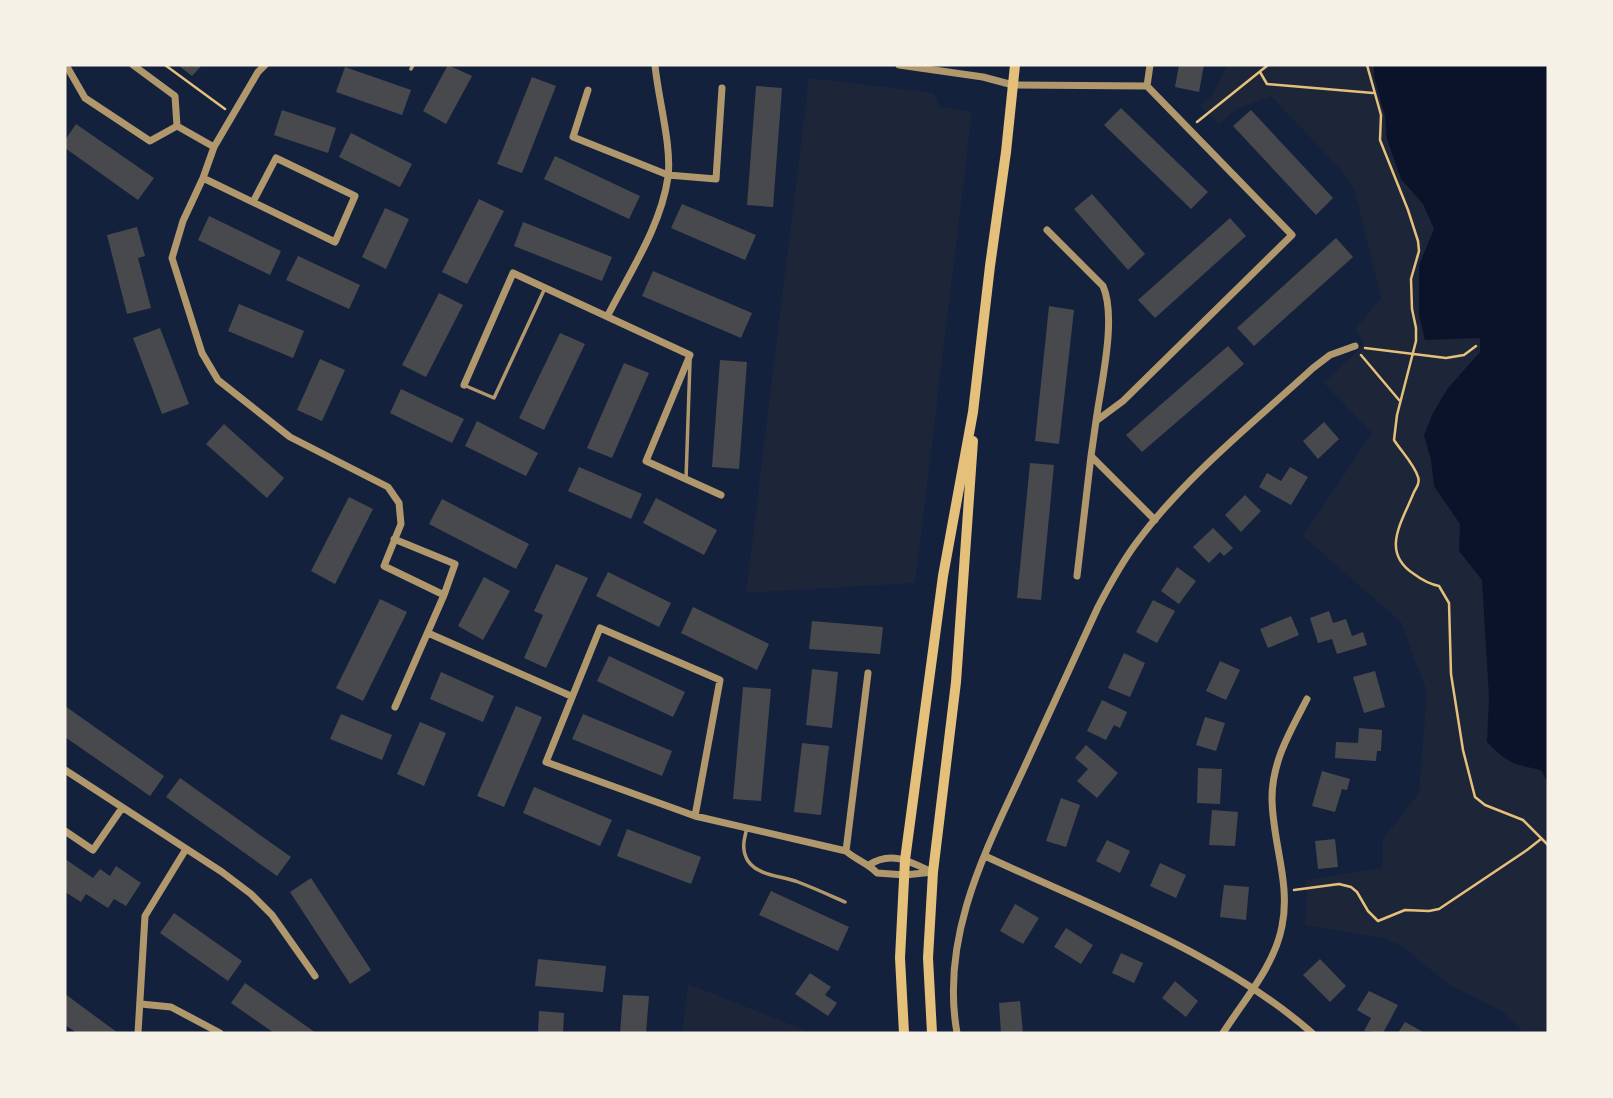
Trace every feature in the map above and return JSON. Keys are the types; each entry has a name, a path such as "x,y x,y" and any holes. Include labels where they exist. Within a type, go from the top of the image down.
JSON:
{"main road":[{"path":"904,1033 900,958 905,860 943,576 974,412 1015,65"},
{"path":"932,1033 928,958 933,872 956,682 974,412"}],"street":[{"path":"66,65 85,97 150,141 177,126"},
{"path":"133,65 175,96 177,126"},
{"path":"265,65 258,72 214,147 204,178 183,221 172,258 202,353 218,380 290,438 388,487 399,503 401,524 384,566 444,595"},
{"path":"608,315 658,216 668,176 656,65"},
{"path":"899,65 983,76 1013,85 1147,86 1292,235 1122,401 1096,421"},
{"path":"1147,86 1150,65"},
{"path":"588,90 573,137 668,176 716,179 722,88"},
{"path":"177,126 214,147"},
{"path":"204,178 253,202 335,242 355,196 276,158 253,202"},
{"path":"1047,230 1102,286 1107,296 1108,328 1077,576"},
{"path":"464,385 513,273 690,355 646,461 721,495"},
{"path":"957,1033 954,1000 956,943 970,890 1098,607 1124,562 1189,482 1313,368 1330,355 1354,346"},
{"path":"1091,456 1156,520"},
{"path":"394,540 455,564 395,707"},
{"path":"695,816 720,680 600,628 546,762 695,816 846,851 877,873 905,875 933,872"},
{"path":"428,633 571,696"},
{"path":"846,851 868,673"},
{"path":"1223,1033 1277,944 1284,914 1284,891 1273,811 1273,783 1287,737 1307,699"},
{"path":"65,770 222,872 272,915 315,976"},
{"path":"65,831 93,850 122,808"},
{"path":"138,1033 145,916 186,849"},
{"path":"985,856 1193,952 1252,988 1312,1033"},
{"path":"869,865 880,858 905,860 933,872"},
{"path":"141,1004 171,1007 220,1033"}],"lane":[{"path":"464,385 495,398 545,288"},
{"path":"686,479 690,355"},
{"path":"747,828 744,852 749,862 757,869 795,881 845,902"}],"path":[{"path":"165,65 233,115"},
{"path":"1190,129 1268,65"},
{"path":"1367,65 1381,115 1380,140 1416,234 1419,251 1411,279 1416,328 1394,440 1418,477 1418,485 1401,524 1396,556 1405,568 1429,584 1438,586 1450,603 1449,649 1452,685 1463,750 1475,797 1485,805 1524,820 1548,845"},
{"path":"1260,72 1267,84 1373,93"},
{"path":"1354,346 1446,358 1464,355 1476,346"},
{"path":"1354,346 1401,402"},
{"path":"1284,891 1339,884 1351,887 1378,921 1405,910 1439,909 1541,839"}],"shaded area":[{"path":"1227,65 1548,65 1548,1033 1524,1033 1503,1012 1448,984 1402,946 1382,938 1305,925 1305,880 1382,868 1383,839 1419,793 1427,692 1401,622 1303,536 1372,433 1324,383 1365,344 1355,329 1381,298 1355,191 1343,172 1271,96 1236,109 1219,125 1201,106 1213,94"},
{"path":"1374,65 1548,65 1548,783 1541,770 1511,762 1487,742 1489,697 1482,580 1459,551 1460,524 1434,486 1424,435 1448,388 1480,352 1480,338 1425,340 1419,315 1419,265 1434,229 1423,204 1401,179 1387,139"},
{"path":"809,78 934,93 939,107 972,112 915,583 746,593"},
{"path":"688,984 812,1033 682,1033"}],"building":[{"path":"178,65 202,65 192,76"},
{"path":"448,65 472,76 446,124 423,111"},
{"path":"1179,65 1204,65 1199,92 1175,87"},
{"path":"345,67 411,90 402,115 336,92"},
{"path":"532,77 556,86 522,173 497,164"},
{"path":"756,86 782,88 773,207 747,205"},
{"path":"1121,108 1208,192 1191,209 1104,125"},
{"path":"282,110 336,128 328,153 274,135"},
{"path":"1251,110 1333,198 1316,215 1233,126"},
{"path":"76,124 154,178 138,200 65,148 65,140"},
{"path":"351,133 412,164 400,187 339,157"},
{"path":"555,156 640,196 629,219 544,179"},
{"path":"1092,194 1145,254 1128,270 1074,209"},
{"path":"479,199 504,211 467,284 442,272"},
{"path":"682,204 756,235 745,260 671,228"},
{"path":"385,208 409,219 386,269 362,257"},
{"path":"209,216 281,251 270,275 198,240"},
{"path":"1230,218 1246,236 1155,318 1138,300"},
{"path":"523,222 612,257 602,281 514,246"},
{"path":"137,227 145,256 138,258 151,308 127,314 107,235"},
{"path":"1336,238 1353,257 1254,346 1237,328"},
{"path":"298,256 360,285 349,309 286,280"},
{"path":"653,271 752,313 741,338 642,296"},
{"path":"439,293 463,305 426,377 402,365"},
{"path":"239,304 304,331 293,358 228,331"},
{"path":"1049,306 1074,310 1059,444 1035,441"},
{"path":"160,328 189,404 162,414 133,338"},
{"path":"560,333 585,344 544,430 519,418"},
{"path":"1228,346 1244,364 1142,452 1126,435"},
{"path":"320,359 345,370 322,421 297,410"},
{"path":"720,360 747,362 739,469 712,467"},
{"path":"624,363 649,373 612,458 587,448"},
{"path":"401,389 464,419 452,443 390,413"},
{"path":"477,421 538,453 526,476 465,446"},
{"path":"1324,422 1339,439 1318,459 1303,441"},
{"path":"224,424 284,478 267,498 206,444"},
{"path":"1030,463 1054,465 1041,600 1017,598"},
{"path":"579,467 642,494 631,519 568,491"},
{"path":"1290,467 1308,477 1291,505 1259,487 1267,473 1281,481"},
{"path":"1245,495 1261,511 1241,532 1225,515"},
{"path":"349,497 373,509 335,584 311,571"},
{"path":"656,498 717,530 704,555 643,523"},
{"path":"442,499 529,544 516,569 429,524"},
{"path":"1213,528 1233,548 1224,556 1220,552 1209,563 1193,547"},
{"path":"556,564 588,578 546,668 524,658 543,615 534,611"},
{"path":"1177,567 1196,581 1179,604 1161,591"},
{"path":"608,572 671,603 659,627 596,596"},
{"path":"484,577 510,591 483,640 458,626"},
{"path":"380,599 407,612 363,701 336,688"},
{"path":"1153,600 1175,611 1157,643 1136,632"},
{"path":"693,607 769,644 757,670 681,633"},
{"path":"1329,611 1333,623 1346,619 1352,636 1363,632 1367,645 1337,654 1332,639 1318,643 1310,618"},
{"path":"1291,616 1299,635 1268,648 1260,629"},
{"path":"812,621 883,627 880,654 809,649"},
{"path":"1124,653 1145,663 1130,697 1108,688"},
{"path":"609,656 685,692 673,717 597,681"},
{"path":"1220,661 1240,670 1226,700 1206,691"},
{"path":"812,669 838,672 832,728 806,725"},
{"path":"1375,671 1385,707 1364,713 1353,677"},
{"path":"441,672 494,696 483,722 430,699"},
{"path":"743,687 771,689 761,801 733,799"},
{"path":"1102,700 1127,712 1120,728 1114,725 1106,740 1087,731"},
{"path":"65,706 164,776 150,796 65,737"},
{"path":"516,706 542,717 504,807 477,796"},
{"path":"341,714 392,735 382,760 330,739"},
{"path":"583,714 672,751 662,776 572,739"},
{"path":"1205,717 1225,723 1216,751 1196,745"},
{"path":"420,722 446,733 424,786 397,774"},
{"path":"1359,728 1382,730 1381,751 1377,751 1376,761 1335,758 1336,742 1358,743"},
{"path":"802,743 829,746 821,815 794,812"},
{"path":"1086,745 1118,773 1097,798 1077,781 1088,769 1075,758"},
{"path":"1198,768 1222,769 1220,804 1197,803"},
{"path":"1322,771 1350,779 1347,790 1342,789 1335,812 1312,806"},
{"path":"180,778 291,857 277,876 166,797"},
{"path":"534,787 612,820 600,846 523,813"},
{"path":"1061,798 1080,805 1066,847 1046,841"},
{"path":"1212,810 1238,812 1235,846 1209,845"},
{"path":"627,829 701,857 691,884 617,856"},
{"path":"1335,839 1338,867 1318,869 1315,841"},
{"path":"1107,840 1130,851 1120,873 1096,861"},
{"path":"65,859 93,878 100,869 110,876 116,866 141,883 126,906 114,899 108,908 86,894 81,902 65,892"},
{"path":"1160,863 1186,875 1176,898 1150,886"},
{"path":"311,878 371,970 350,984 290,892"},
{"path":"1224,885 1249,887 1246,920 1220,917"},
{"path":"771,891 849,927 838,951 759,915"},
{"path":"1015,904 1039,918 1023,944 1000,931"},
{"path":"174,913 242,961 228,981 160,933"},
{"path":"1066,928 1093,945 1081,964 1054,947"},
{"path":"1121,953 1143,963 1134,983 1112,973"},
{"path":"538,959 606,966 603,992 535,986"},
{"path":"1320,959 1346,986 1330,1002 1303,975"},
{"path":"810,973 831,987 825,995 837,1003 828,1016 795,994"},
{"path":"1175,981 1198,1001 1186,1017 1162,998"},
{"path":"245,983 316,1033 274,1033 231,1003"},
{"path":"1369,991 1398,1005 1383,1033 1364,1031 1371,1018 1357,1010"},
{"path":"65,994 118,1033 77,1033 65,1025"},
{"path":"623,995 649,996 646,1033 620,1033"},
{"path":"1020,1001 1023,1033 1001,1033 999,1003"},
{"path":"539,1011 564,1013 563,1033 538,1033"},
{"path":"1405,1022 1425,1033 1398,1033"}]}
